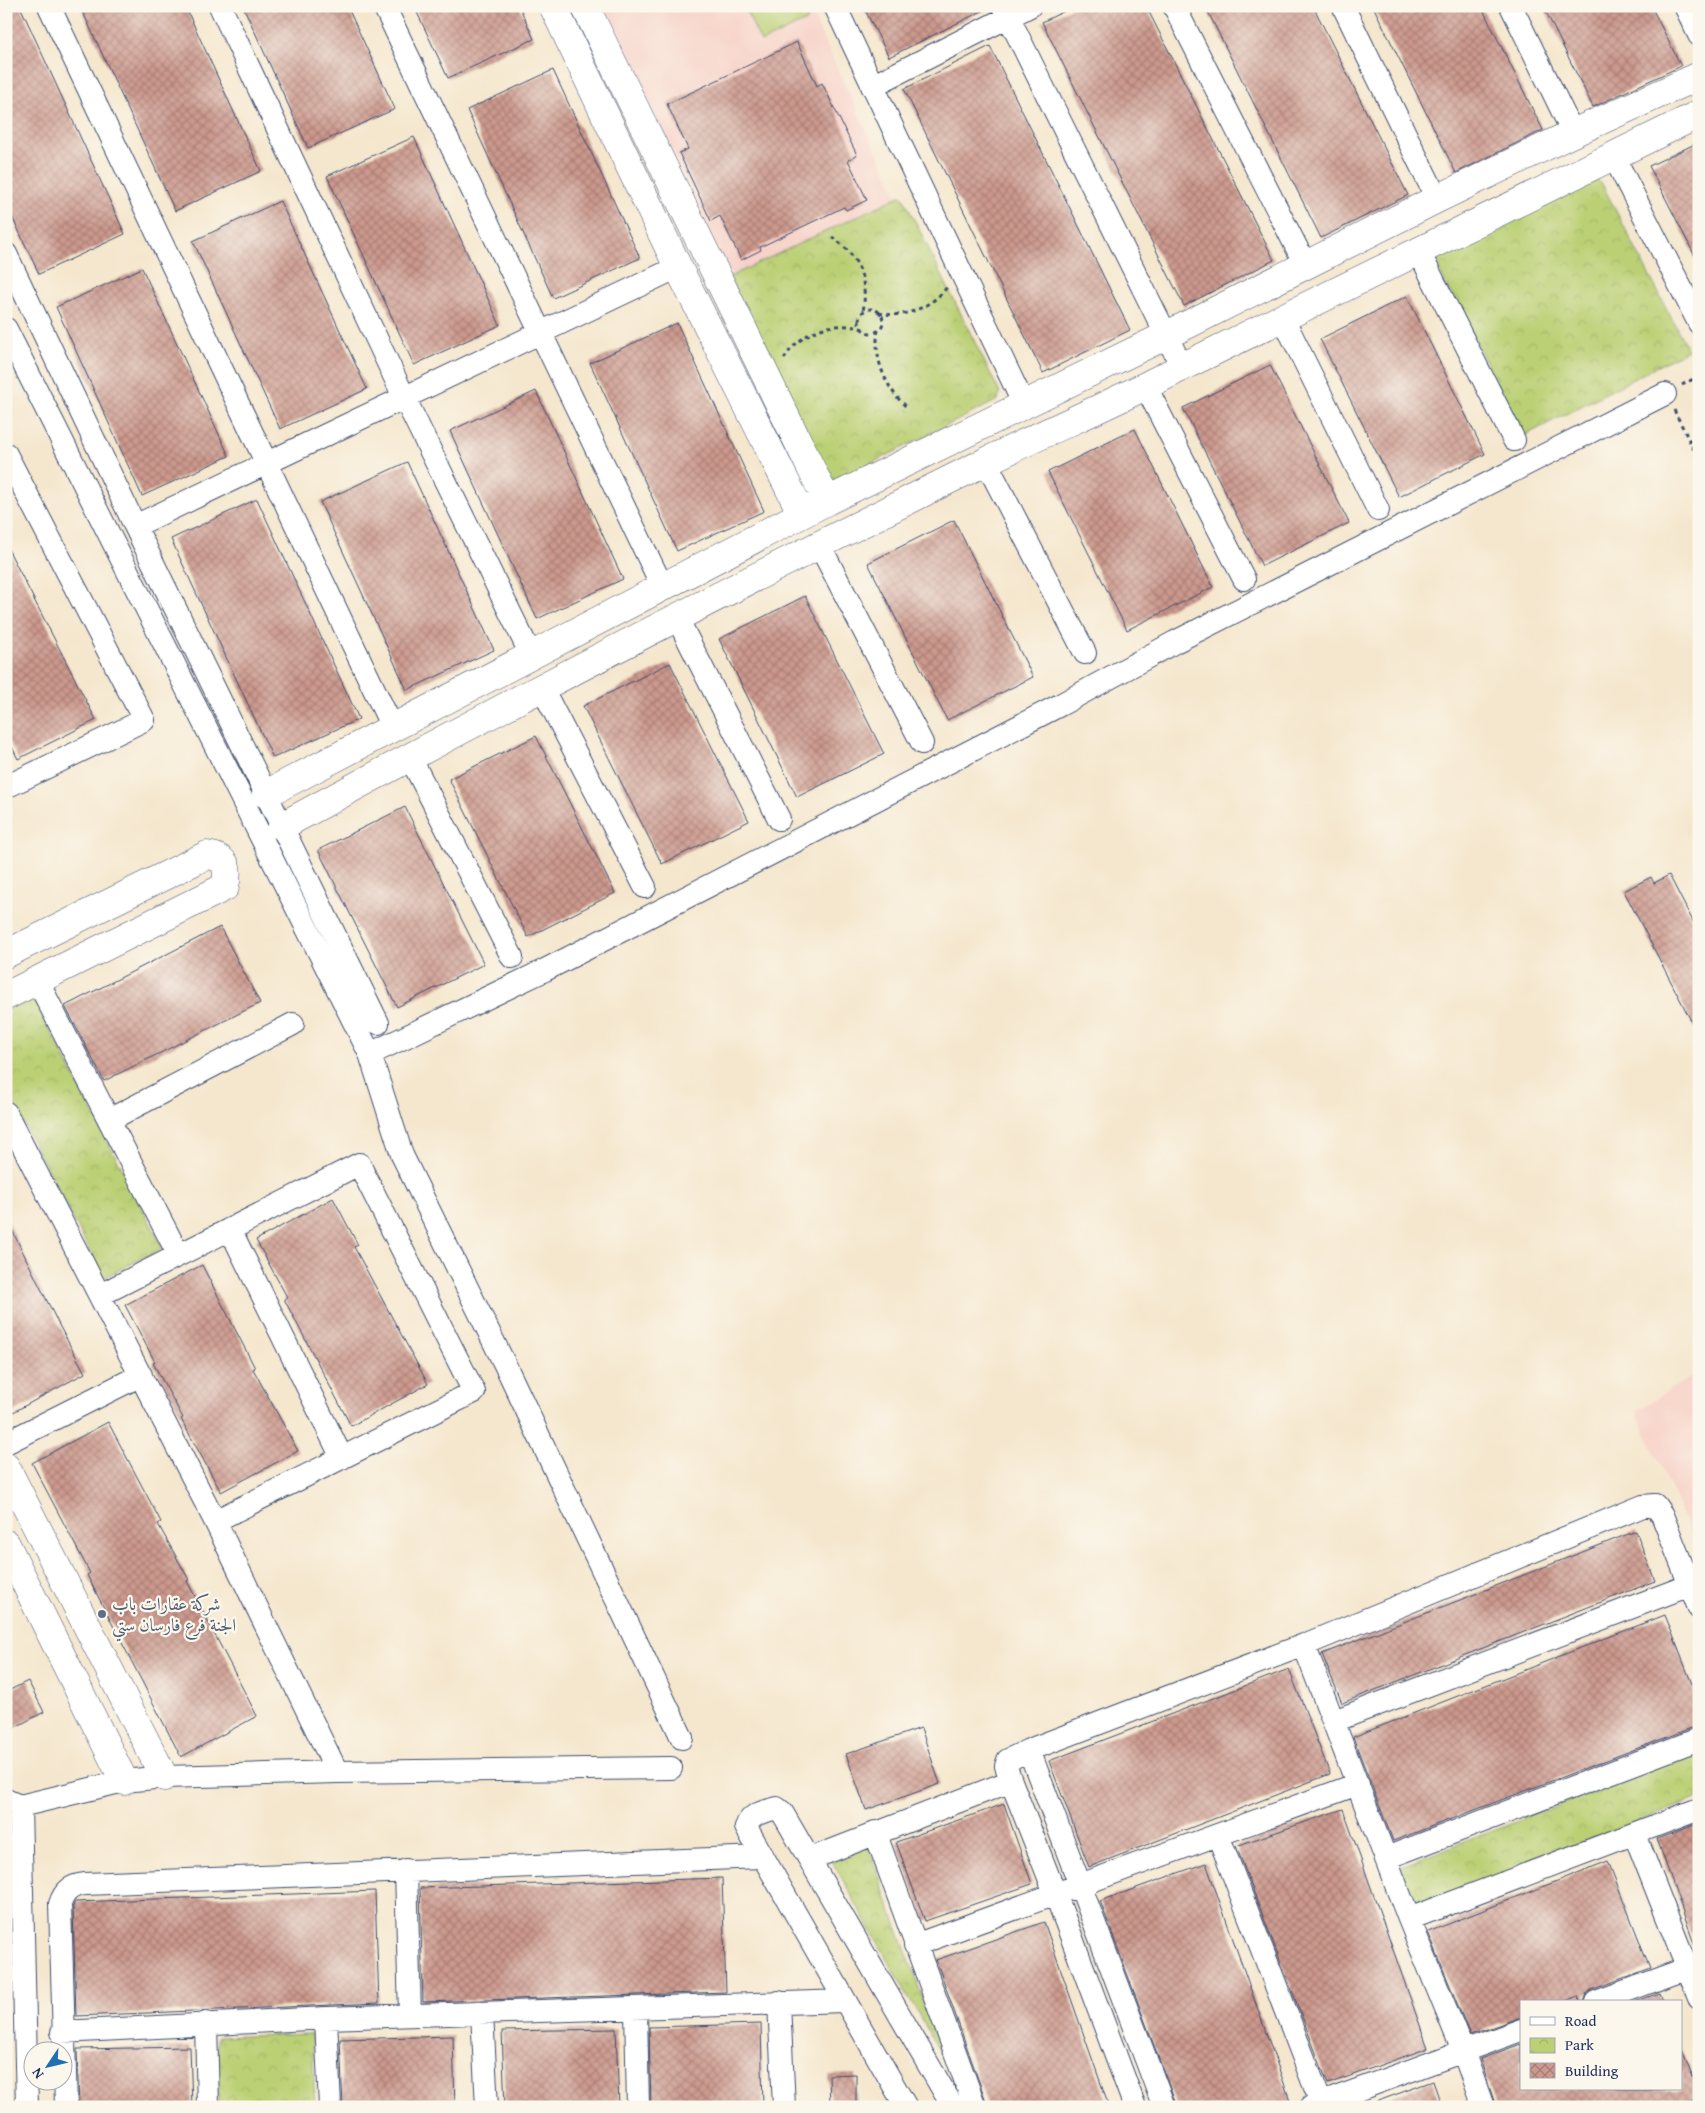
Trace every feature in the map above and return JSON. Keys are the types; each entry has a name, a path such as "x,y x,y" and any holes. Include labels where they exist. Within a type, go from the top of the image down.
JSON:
{"street":[{"path":"49,6 392,727"},
{"path":"220,6 404,397 531,655"},
{"path":"384,6 539,333 662,586"},
{"path":"553,6 678,268 802,514"},
{"path":"835,6 1024,405"},
{"path":"872,86 1006,12 1030,6"},
{"path":"1174,6 1306,266"},
{"path":"1343,6 1438,199"},
{"path":"1511,6 1573,133"},
{"path":"1685,6 1699,35"},
{"path":"1006,12 1182,367"},
{"path":"570,42 590,18 827,501"},
{"path":"266,794 827,501 1167,335 1573,133 1699,76"},
{"path":"282,826 410,756 609,653 986,462 1146,386 1418,250 1699,114"},
{"path":"1613,155 1699,323"},
{"path":"1418,250 1514,440"},
{"path":"6,254 135,526 378,1023"},
{"path":"135,526 678,268"},
{"path":"1284,318 1378,510"},
{"path":"6,329 370,1054 402,1155 510,1375 682,1738"},
{"path":"1146,386 1244,579"},
{"path":"370,1054 554,966 1060,706 1175,642 1666,394"},
{"path":"986,462 1085,653"},
{"path":"7,785 144,720 9,466"},
{"path":"820,546 922,743"},
{"path":"677,618 779,820"},
{"path":"593,623 609,653"},
{"path":"542,688 645,887"},
{"path":"410,756 512,956"},
{"path":"6,954 207,855 218,857 226,866 228,872 225,887 6,996"},
{"path":"37,980 178,1254"},
{"path":"109,1120 293,1024"},
{"path":"6,1113 215,1521 337,1772"},
{"path":"100,1295 358,1164 474,1392 215,1521"},
{"path":"230,1229 342,1458"},
{"path":"6,1443 141,1376"},
{"path":"6,1468 164,1777"},
{"path":"1135,2107 1011,1781 1006,1763 1010,1759 1028,1750 1304,1645 1643,1506 1654,1506 1662,1515 1699,1608"},
{"path":"6,1544 124,1780"},
{"path":"1334,1721 1690,1585"},
{"path":"1304,1645 1483,2107"},
{"path":"1386,1858 1699,1739"},
{"path":"1028,1750 1164,2107"},
{"path":"27,2107 13,1803 124,1780 164,1777 337,1772 671,1768"},
{"path":"810,1860 875,1832 1011,1781"},
{"path":"915,1945 1358,1784"},
{"path":"906,2107 761,1857 746,1827 756,1815 776,1808 782,1812 953,2107"},
{"path":"1409,1919 1699,1809"},
{"path":"875,1832 975,2107"},
{"path":"1635,1834 1693,1966 1699,1998"},
{"path":"1218,1835 1316,2105 1520,2030"},
{"path":"66,2107 62,2032 60,1904 65,1894 74,1886 406,1870 761,1857"},
{"path":"406,1870 410,2015"},
{"path":"1601,2000 1693,1966"},
{"path":"62,2032 326,2018 844,2001"},
{"path":"779,2002 784,2107"},
{"path":"636,2009 638,2107"},
{"path":"482,2012 487,2107"},
{"path":"326,2018 330,2107"},
{"path":"206,2023 208,2107"}],"path":[{"path":"832,237 849,250 859,267 864,286 863,312 859,323 863,329"},
{"path":"863,312 869,309 879,313 898,314 919,309 935,300 947,286"},
{"path":"879,313 882,324 878,330 877,352 883,373 891,388 908,408"},
{"path":"772,390 779,366 787,354 807,335 819,329 832,326 854,327 870,332 878,330"},
{"path":"1699,376 1666,394 1699,460"}],"shaded area":[{"path":"610,6 808,6 898,197 731,276 604,9"},
{"path":"1699,1372 1699,1552 1636,1411"}],"green space":[{"path":"744,6 801,6 808,20 761,42"},
{"path":"1597,179 1602,184 1688,350 1524,436 1438,268 1437,258"},
{"path":"902,195 1000,393 998,400 836,481 832,481 729,277"},
{"path":"33,997 163,1248 107,1276 103,1276 6,1090 6,1009"},
{"path":"1699,1751 1699,1798 1415,1908 1399,1867"},
{"path":"868,1846 946,2063 832,1861"},
{"path":"312,2034 315,2107 219,2107 217,2037"}],"building":[{"path":"6,6 20,6 125,234 39,274 6,204"},
{"path":"80,6 185,6 261,171 175,211"},
{"path":"243,6 347,6 395,109 308,148"},
{"path":"414,6 519,6 534,39 448,78"},
{"path":"863,6 990,6 990,7 889,57"},
{"path":"1075,6 1146,6 1274,260 1184,306 1042,22"},
{"path":"1205,6 1313,6 1408,195 1321,238"},
{"path":"1373,6 1481,6 1543,130 1456,173"},
{"path":"1543,6 1651,6 1681,66 1593,107"},
{"path":"797,42 817,86 822,83 857,155 848,160 867,200 846,210 844,207 760,247 761,250 741,260 720,216 711,221 679,153 688,149 667,104"},
{"path":"990,46 1130,330 1043,373 904,89"},
{"path":"553,70 640,258 553,298 467,110"},
{"path":"414,137 500,325 414,365 327,176"},
{"path":"1699,142 1699,264 1649,166"},
{"path":"280,201 367,389 280,429 193,241"},
{"path":"142,268 229,456 142,496 56,307"},
{"path":"1407,296 1485,454 1399,497 1320,339"},
{"path":"677,323 764,511 677,551 590,363"},
{"path":"1270,365 1349,523 1262,566 1183,408"},
{"path":"536,391 623,579 537,619 450,431"},
{"path":"1135,429 1213,587 1127,630 1048,472"},
{"path":"407,462 494,650 407,690 320,502"},
{"path":"257,499 359,719 273,758 171,539"},
{"path":"954,520 1033,677 947,720 868,563"},
{"path":"6,545 96,720 18,759 6,735"},
{"path":"805,596 884,754 797,797 719,639"},
{"path":"670,663 749,821 662,864 583,706"},
{"path":"536,736 615,893 528,937 449,779"},
{"path":"405,807 484,964 397,1007 318,850"},
{"path":"1669,875 1699,933 1699,1036 1624,891 1651,877 1654,883"},
{"path":"220,927 260,1003 104,1081 65,1006"},
{"path":"333,1198 358,1245 354,1247 428,1384 351,1426 284,1299 287,1297 256,1240"},
{"path":"6,1218 85,1373 6,1416"},
{"path":"202,1265 255,1368 253,1369 298,1451 221,1492 181,1419 183,1418 153,1363 155,1362 125,1305"},
{"path":"108,1422 161,1522 158,1524 189,1580 187,1581 257,1716 181,1757 87,1575 90,1573 32,1463"},
{"path":"1636,1531 1655,1581 1342,1703 1322,1654"},
{"path":"1665,1615 1699,1702 1699,1725 1393,1841 1353,1737"},
{"path":"1289,1669 1330,1774 1089,1867 1049,1761"},
{"path":"28,1681 44,1712 6,1732 6,1692"},
{"path":"921,1728 940,1784 866,1810 846,1754"},
{"path":"1004,1804 1032,1884 925,1921 896,1842"},
{"path":"1343,1809 1428,2048 1328,2084 1236,1846"},
{"path":"1699,1823 1699,1950 1697,1951 1657,1839"},
{"path":"1608,1861 1650,1968 1591,1990 1586,1994 1584,2000 1579,2000 1578,1996 1568,2000 1520,2000 1520,2017 1470,2035 1428,1932"},
{"path":"1206,1863 1291,2103 1280,2107 1177,2107 1100,1901"},
{"path":"722,1878 726,1992 423,2002 420,1888"},
{"path":"375,1891 379,2003 76,2016 73,1906 75,1902"},
{"path":"1044,1922 1109,2107 988,2107 936,1960"},
{"path":"1659,1993 1662,2000 1640,2000"},
{"path":"761,2024 763,2107 651,2107 649,2027"},
{"path":"616,2029 619,2107 505,2107 502,2031"},
{"path":"453,2036 455,2107 343,2107 340,2039"},
{"path":"1520,2044 1520,2090 1682,2090 1682,2048 1699,2090 1699,2100 1682,2107 1496,2107 1480,2059"},
{"path":"190,2047 192,2107 79,2107 77,2049"},
{"path":"856,2074 856,2107 830,2107 829,2075"},
{"path":"1433,2081 1442,2107 1367,2107 1367,2105"}],"place":[{"name":"شرکة عقارات باب الجنة فرع فارسان ستي","path":"102,1614"}]}
